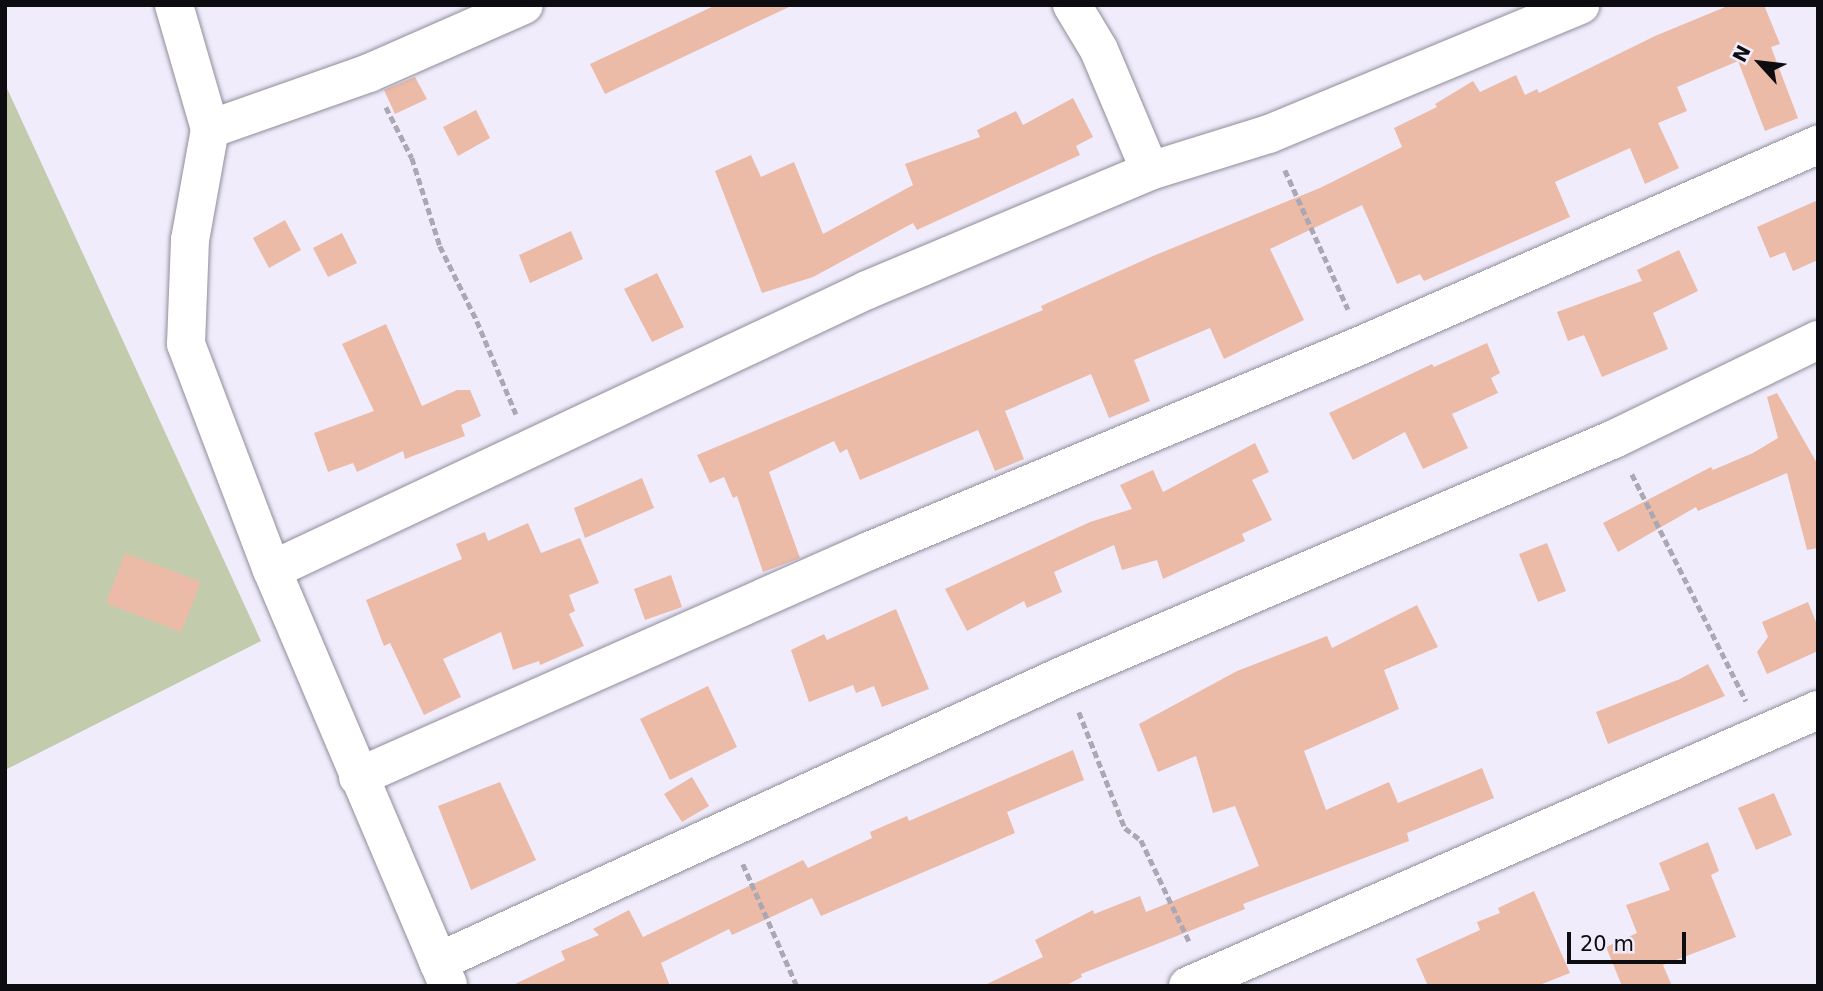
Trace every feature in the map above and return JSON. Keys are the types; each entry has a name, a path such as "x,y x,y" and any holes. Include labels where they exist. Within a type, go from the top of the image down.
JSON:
{"street":[{"path":"174,5 210,129 190,240 186,344 272,570 443,974 727,828 1064,675 1614,439 1818,340"},
{"path":"210,129 369,73 524,5"},
{"path":"1072,5 1099,50 1150,171"},
{"path":"272,570 867,290 1150,171 1269,134 1580,5"},
{"path":"358,777 869,551 1364,344 1818,145"},
{"path":"1197,982 1818,710"}],"path":[{"path":"369,73 412,158 440,246 477,321 529,447"},
{"path":"1269,134 1364,344"},
{"path":"1614,439 1764,735"},
{"path":"1064,675 1125,828 1141,840 1197,982"},
{"path":"727,828 797,986"}],"green space":[{"path":"5,84 261,641 5,770"}],"building":[{"path":"716,5 793,5 605,94 590,64"},
{"path":"1730,5 1764,5 1780,44 1771,47 1798,118 1765,131 1738,61 1677,87 1687,111 1658,123 1679,168 1645,184 1630,148 1555,182 1570,217 1424,281 1420,274 1397,284 1362,205 1270,249 1304,320 1224,359 1210,328 1134,360 1150,401 1109,418 1091,374 1005,411 1024,459 995,471 978,430 860,480 847,449 840,453 834,441 769,472 800,558 763,572 737,496 733,498 724,477 710,483 697,455 1043,310 1041,306 1153,256 1320,188 1402,147 1394,128 1437,107 1435,104 1473,81 1480,92 1516,75 1525,95 1537,89 1539,93 1655,36"},
{"path":"415,77 427,99 395,114 384,90"},
{"path":"1073,98 1093,137 1076,146 1080,155 917,230 913,223 813,277 762,293 715,171 751,155 761,177 794,162 823,234 913,185 905,164 980,137 977,130 1016,111 1023,125"},
{"path":"476,110 490,138 458,156 443,127"},
{"path":"1818,200 1818,260 1793,271 1785,252 1770,258 1757,227"},
{"path":"285,220 301,250 269,268 253,238"},
{"path":"571,231 583,259 530,283 519,255"},
{"path":"342,233 357,263 328,277 313,248"},
{"path":"1679,250 1698,291 1653,313 1668,349 1602,377 1584,335 1568,341 1557,312 1642,281 1637,270"},
{"path":"657,273 684,327 652,342 624,289"},
{"path":"386,324 422,406 457,390 470,390 481,416 461,425 465,436 405,459 403,451 357,472 353,463 328,472 314,433 374,411 342,344"},
{"path":"1487,343 1500,373 1491,378 1498,393 1452,414 1468,448 1423,469 1405,432 1353,460 1329,413 1432,364 1434,367"},
{"path":"1777,393 1818,465 1818,548 1807,550 1787,473 1698,511 1696,507 1618,552 1603,523 1711,467 1713,470 1753,453 1778,438 1767,397"},
{"path":"1255,443 1269,472 1252,480 1272,520 1242,534 1245,541 1163,579 1157,560 1122,570 1114,545 1054,572 1062,592 1027,608 1024,601 967,631 945,589 1090,522 1132,509 1120,485 1153,470 1163,492"},
{"path":"642,478 654,508 585,538 574,508"},
{"path":"528,523 541,553 580,538 599,583 569,595 575,611 569,614 584,646 540,665 539,661 513,670 501,632 443,659 461,697 424,715 390,643 384,646 366,600 462,559 456,544 485,532 488,541"},
{"path":"1547,543 1566,591 1538,602 1519,554"},
{"path":"125,553 201,582 181,632 106,603"},
{"path":"671,575 682,607 645,620 634,589"},
{"path":"1808,602 1818,627 1818,651 1767,674 1757,652 1768,637 1762,622"},
{"path":"1417,605 1438,647 1384,670 1399,709 1304,751 1326,810 1389,782 1398,803 1482,768 1494,798 1407,833 1409,841 1243,904 1245,909 1081,974 1082,977 1065,986 983,986 1043,957 1035,940 1093,910 1094,914 1140,896 1146,912 1259,866 1235,806 1213,813 1196,756 1158,772 1139,724 1237,671 1327,636 1332,648"},
{"path":"896,609 929,689 882,707 874,686 856,693 853,685 809,702 791,650 824,634 827,640"},
{"path":"1708,664 1725,696 1608,744 1596,712 1680,679"},
{"path":"708,686 737,747 670,780 640,719"},
{"path":"1073,750 1084,780 1007,812 1015,833 821,916 812,898 732,935 729,929 661,963 670,986 511,986 565,960 561,951 599,935 593,929 629,910 643,937 803,860 808,868 872,838 870,832 907,816 909,821"},
{"path":"692,777 709,806 682,822 664,794"},
{"path":"500,782 536,860 471,890 438,806"},
{"path":"1774,793 1792,835 1756,850 1738,808"},
{"path":"1708,842 1719,871 1711,875 1736,937 1663,965 1672,986 1622,986 1606,947 1637,933 1626,905 1670,890 1659,863"},
{"path":"1534,891 1570,973 1537,986 1428,986 1416,959 1480,930 1477,922 1500,913 1498,908"}]}
